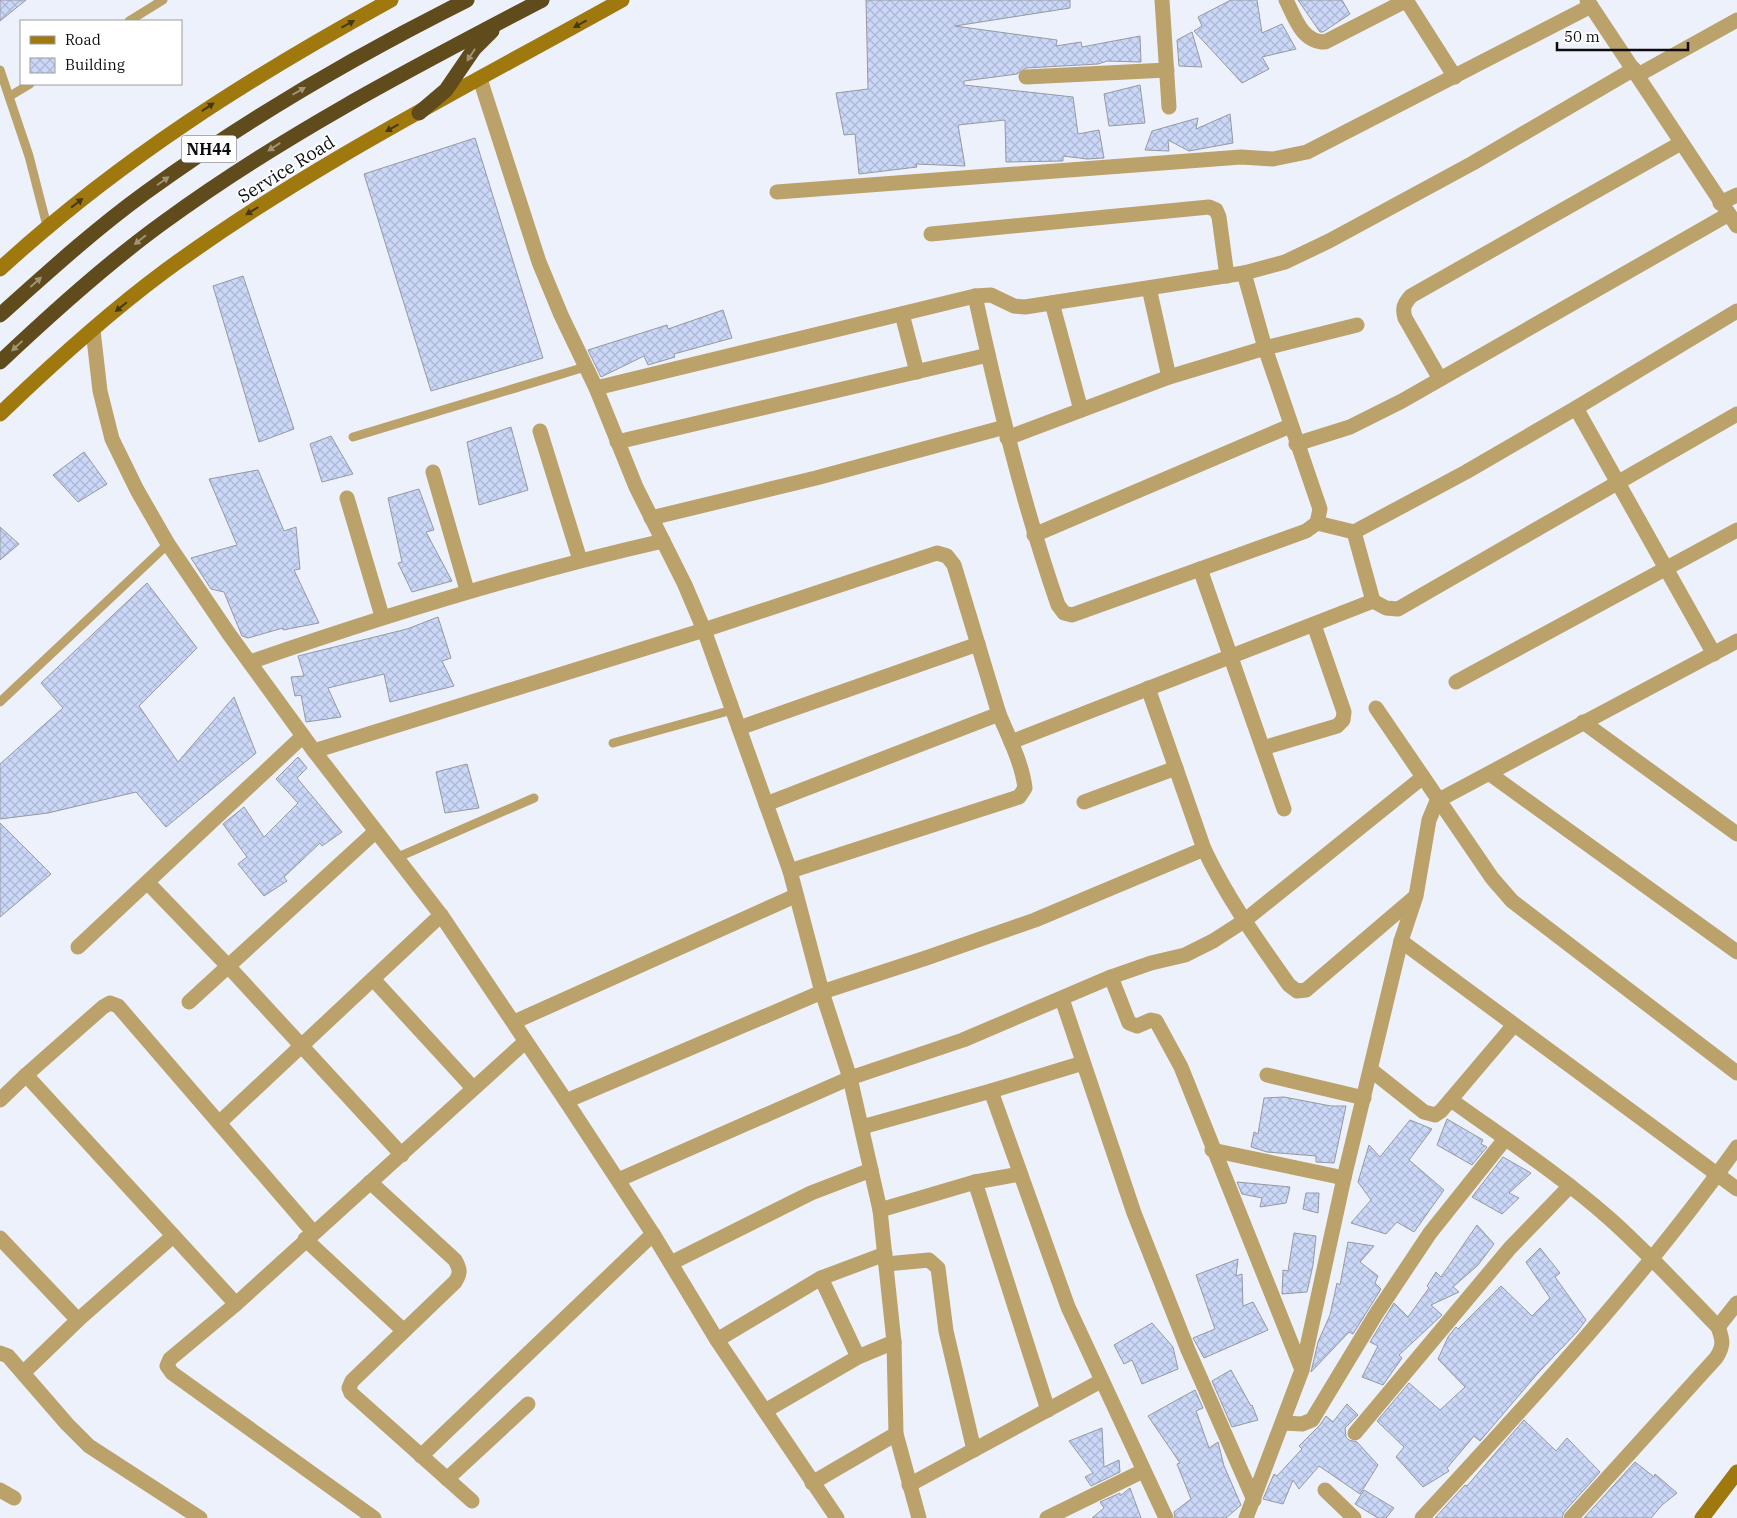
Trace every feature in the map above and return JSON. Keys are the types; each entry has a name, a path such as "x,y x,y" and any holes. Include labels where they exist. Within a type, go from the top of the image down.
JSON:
{"highway":[{"name":"NH44","path":"0,315 70,252 208,149 273,106 365,53 467,0"},
{"name":"NH44","path":"0,362 93,278 163,222 290,137 422,62 542,0"},
{"path":"419,113 446,90 486,36 520,12"}],"street":[{"path":"0,269 48,226 135,157 215,102 286,58 391,0"},
{"name":"Service Road","path":"0,414 93,330 165,271 249,213 354,149 622,0"},
{"path":"1162,0 1169,107"},
{"path":"1286,0 1307,37 1315,42 1324,42 1406,0 1455,77"},
{"path":"777,192 1241,157 1273,159 1307,152 1455,77 1589,3 1729,214"},
{"path":"596,388 975,296 991,295 1014,306 1025,307 1227,276 1286,262 1329,242 1636,72 1737,20"},
{"path":"1026,77 1167,70"},
{"path":"480,79 539,262 596,388 617,442 651,518 704,630 790,871 795,896 822,992 850,1078 880,1210 894,1342 896,1434 919,1518"},
{"path":"1440,379 1405,318 1403,311 1404,303 1410,296 1681,143"},
{"path":"1296,444 1350,427 1440,379 1729,214 1737,195"},
{"path":"931,234 1209,207 1216,210 1220,216 1227,276"},
{"path":"975,296 1006,432 1034,535 1058,605 1064,613 1072,615 1306,531 1317,523 1320,509 1290,426 1244,273"},
{"path":"1148,288 1169,377"},
{"path":"1052,303 1080,410"},
{"path":"1317,523 1354,532 1576,408 1737,311"},
{"path":"902,314 917,372"},
{"path":"651,518 1006,432 1080,410 1169,377 1265,348 1358,325"},
{"path":"93,330 100,391 112,440 137,490 168,544 303,736 440,915 514,1022 525,1042 653,1234 717,1340 812,1483 838,1518"},
{"path":"617,442 988,355"},
{"path":"1576,408 1714,654"},
{"path":"1354,532 1373,601 1386,608 1398,609 1737,414"},
{"path":"1034,535 1290,426"},
{"path":"540,431 580,560"},
{"path":"433,472 467,590"},
{"path":"347,498 382,616"},
{"path":"1456,682 1737,530"},
{"path":"250,662 382,616 467,590 580,560 663,541"},
{"path":"314,751 704,630 937,553 947,556 954,565 999,714 1011,742 1025,788 1019,797 790,871"},
{"path":"1200,569 1284,809"},
{"path":"1011,742 1373,601"},
{"path":"1263,748 1337,726 1343,720 1344,712 1314,625"},
{"path":"1246,1518 1302,1370 1344,1178 1401,941 1416,896 1429,820 1437,800 1490,774 1583,722 1737,641"},
{"path":"739,728 978,644"},
{"path":"1148,688 1204,849 1220,883 1289,985 1297,990 1306,990 1416,896"},
{"path":"1376,708 1437,800 1492,878 1512,901 1737,1073"},
{"path":"766,804 999,714"},
{"path":"1583,722 1737,834"},
{"path":"78,947 303,736"},
{"path":"1084,802 1176,768"},
{"path":"1490,774 1737,952"},
{"path":"618,1180 850,1078 963,1040 1111,977 1151,963 1185,955 1213,941 1244,920 1423,777"},
{"path":"189,1002 375,832"},
{"path":"566,1101 822,992 1035,920 1204,849"},
{"path":"148,883 228,966 402,1155"},
{"path":"514,1022 795,896"},
{"path":"219,1123 440,915"},
{"path":"1401,941 1513,1026 1737,1189"},
{"path":"1111,977 1129,1023 1137,1026 1151,1020 1156,1021 1161,1026 1181,1067 1212,1150 1302,1370"},
{"path":"373,979 473,1088"},
{"path":"1062,999 1134,1213 1188,1350 1254,1500"},
{"path":"0,1100 103,1007 110,1004 118,1006 219,1123 309,1236 404,1331"},
{"path":"1371,1070 1424,1112 1435,1115 1451,1100 1513,1026"},
{"path":"374,1518 230,1416 172,1373 167,1366 170,1359 236,1304 525,1042"},
{"path":"862,1127 1083,1063"},
{"path":"26,1075 236,1304"},
{"path":"1267,1075 1364,1098"},
{"path":"991,1091 1068,1307 1142,1471 1166,1518"},
{"path":"1451,1100 1570,1186 1652,1258 1718,1327 1723,1343 1716,1358 1572,1518"},
{"path":"1283,1423 1302,1424 1312,1420 1357,1343 1430,1233 1505,1139"},
{"path":"1422,1518 1536,1395 1652,1258 1737,1147"},
{"path":"1212,1150 1344,1178"},
{"path":"671,1263 803,1197 871,1170"},
{"path":"880,1210 975,1182 1020,1174"},
{"path":"370,1182 455,1260 460,1267 460,1276 352,1381 349,1388 351,1393 472,1501"},
{"path":"975,1182 1048,1410"},
{"path":"1355,1433 1510,1248 1570,1186"},
{"path":"421,1456 653,1234"},
{"path":"22,1373 78,1320 173,1236"},
{"path":"0,1238 78,1320"},
{"path":"717,1340 821,1278 886,1259 929,1260 938,1268 946,1331 974,1450"},
{"path":"821,1278 858,1357"},
{"path":"1718,1327 1737,1303"},
{"path":"764,1411 858,1357 894,1342"},
{"path":"3,1352 89,1446 200,1518"},
{"path":"909,1485 1101,1381"},
{"path":"447,1479 528,1404"},
{"path":"812,1483 896,1434"},
{"path":"1046,1518 1068,1513 1142,1471"},
{"path":"1702,1518 1737,1472"},
{"path":"0,1490 14,1498"},
{"path":"1325,1490 1354,1518"}],"lane":[{"path":"131,20 163,0"},
{"path":"0,70 10,96 48,226"},
{"path":"10,96 28,85"},
{"path":"354,437 585,367"},
{"path":"0,702 168,544"},
{"path":"613,743 732,710"},
{"path":"396,858 534,798"}],"building":[{"path":"0,0 26,0 0,21"},
{"path":"866,0 1070,0 1070,8 955,26 1057,40 1056,46 1081,42 1082,47 1140,36 1141,62 1107,61 1098,64 1026,68 1017,74 964,81 964,85 1073,97 1078,134 1099,130 1104,158 1087,159 1063,156 1063,161 1006,162 1005,120 958,125 965,166 916,164 917,167 859,174 855,134 844,135 836,93 868,89"},
{"path":"1231,0 1257,0 1262,33 1282,24 1296,49 1262,57 1269,69 1242,83 1194,31 1202,26 1198,17"},
{"path":"1298,0 1342,0 1350,14 1323,32 1320,32"},
{"path":"1192,32 1202,67 1179,66 1177,40"},
{"path":"1140,85 1145,123 1109,126 1104,94"},
{"path":"1230,114 1233,143 1189,151 1168,140 1169,151 1145,150 1152,131 1198,118 1196,129"},
{"path":"475,138 543,358 431,391 364,174"},
{"path":"243,276 294,429 259,442 213,286"},
{"path":"723,310 732,338 674,354 675,357 648,365 644,356 601,377 588,350 667,325 668,329"},
{"path":"511,427 528,490 479,505 467,442"},
{"path":"331,436 353,474 322,482 310,444"},
{"path":"84,452 107,484 78,502 53,475"},
{"path":"258,470 284,531 296,527 300,569 294,570 319,623 283,630 283,628 248,638 242,636 224,592 211,589 191,558 237,545 209,479"},
{"path":"419,489 434,530 426,532 452,581 412,592 398,563 402,562 388,498"},
{"path":"0,527 19,544 0,560"},
{"path":"147,583 197,648 139,706 178,762 234,697 256,753 166,827 136,792 48,813 0,819 0,764 63,708 41,683"},
{"path":"438,617 451,658 442,661 454,686 390,702 384,674 328,688 341,717 306,722 301,695 295,696 291,677 304,676 298,656 407,629"},
{"path":"298,757 307,768 297,778 342,832 322,846 320,843 284,877 287,881 264,896 238,864 247,857 223,824 244,807 264,837 298,803 276,779"},
{"path":"467,764 479,808 445,813 436,772"},
{"path":"0,823 51,874 0,917"},
{"path":"1284,1097 1331,1106 1346,1106 1334,1163 1316,1162 1316,1156 1267,1152 1251,1147 1254,1132 1258,1134 1264,1098"},
{"path":"1447,1119 1483,1140 1481,1144 1487,1147 1472,1165 1437,1145"},
{"path":"1410,1120 1432,1129 1409,1160 1444,1190 1414,1232 1397,1222 1386,1234 1351,1223 1371,1200 1358,1182 1369,1145 1380,1157"},
{"path":"1503,1157 1531,1173 1509,1193 1519,1198 1502,1214 1472,1197"},
{"path":"1237,1182 1290,1187 1286,1203 1260,1207 1262,1198 1242,1194"},
{"path":"1306,1193 1319,1193 1318,1213 1303,1209"},
{"path":"1477,1225 1494,1244 1478,1265 1453,1287 1459,1292 1431,1305 1442,1315 1399,1355 1402,1358 1383,1385 1362,1377 1378,1346 1370,1342 1394,1303 1408,1317 1429,1288 1427,1286 1436,1272 1441,1277"},
{"path":"1294,1233 1316,1236 1313,1265 1307,1292 1282,1294 1283,1270 1288,1271"},
{"path":"1348,1242 1374,1246 1360,1262 1378,1276 1375,1283 1381,1289 1353,1334 1349,1332 1311,1372 1318,1342 1330,1315 1337,1283 1340,1285"},
{"path":"1540,1248 1560,1273 1555,1277 1586,1320 1480,1441 1474,1436 1447,1468 1449,1471 1423,1487 1396,1457 1404,1447 1377,1421 1409,1383 1440,1410 1465,1387 1438,1359 1448,1337 1456,1327 1458,1329 1501,1286 1532,1316 1550,1298 1526,1262"},
{"path":"1238,1259 1236,1276 1242,1274 1243,1306 1253,1302 1268,1330 1204,1358 1193,1338 1215,1329 1196,1275"},
{"path":"1152,1323 1173,1347 1178,1369 1142,1384 1132,1360 1124,1364 1114,1345"},
{"path":"1231,1370 1252,1405 1258,1420 1232,1427 1212,1381"},
{"path":"1195,1390 1203,1408 1196,1411 1209,1448 1218,1442 1224,1466 1241,1505 1226,1518 1175,1518 1174,1512 1191,1499 1177,1464 1180,1463 1148,1416"},
{"path":"1347,1404 1358,1415 1345,1428 1346,1437 1357,1442 1378,1465 1360,1494 1319,1466 1299,1489 1293,1480 1283,1504 1263,1499 1274,1474 1277,1476 1302,1449 1299,1446 1320,1425 1326,1416 1333,1422"},
{"path":"1524,1420 1556,1451 1567,1438 1600,1472 1564,1512 1562,1518 1435,1518 1465,1485 1467,1486"},
{"path":"1102,1428 1104,1467 1119,1460 1120,1472 1091,1486 1085,1477 1093,1473 1069,1441"},
{"path":"1635,1462 1654,1477 1655,1474 1677,1493 1662,1505 1651,1518 1584,1518"},
{"path":"1130,1488 1141,1518 1092,1518 1104,1508 1100,1502 1120,1493 1120,1496"},
{"path":"1364,1490 1394,1508 1386,1518 1378,1518 1355,1504"}]}
